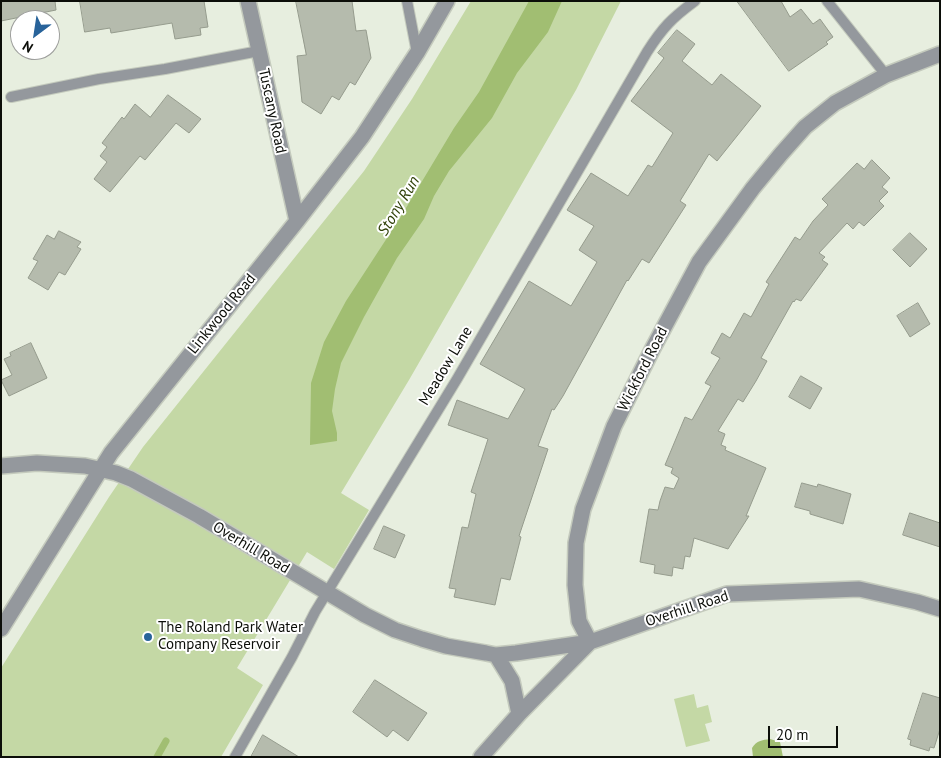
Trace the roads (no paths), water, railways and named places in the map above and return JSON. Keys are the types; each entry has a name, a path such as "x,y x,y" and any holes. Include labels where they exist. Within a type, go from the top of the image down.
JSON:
{"street":[{"name":"Tuscany Road","path":"248,1 297,221"},
{"name":"Linkwood Road","path":"1,629 100,469 127,432 362,137 417,53 448,1"},
{"name":"Wickford Road","path":"590,642 579,622 574,585 578,535 589,490 610,435 653,348 700,262 753,188 780,154 805,127 835,103 886,75 940,54"},
{"name":"Overhill Road","path":"1,466 37,463 85,466 131,479 162,495 326,593 395,630 446,646 496,655 590,642 727,594 859,589 940,609"},
{"path":"481,757 518,714 590,642"},
{"path":"496,655 512,681 518,714"}],"lane":[{"path":"406,1 417,53"},
{"name":"Meadow Lane","path":"236,757 326,593 457,379 648,52 660,33 673,18 695,1"},
{"path":"827,1 886,75"},
{"path":"12,98 99,79 165,69 259,51"}],"waterway":[{"name":"Stony Run","path":"157,757 166,741"}],"place":[{"name":"The Roland Park Water Company Reservoir","path":"148,637"}]}
